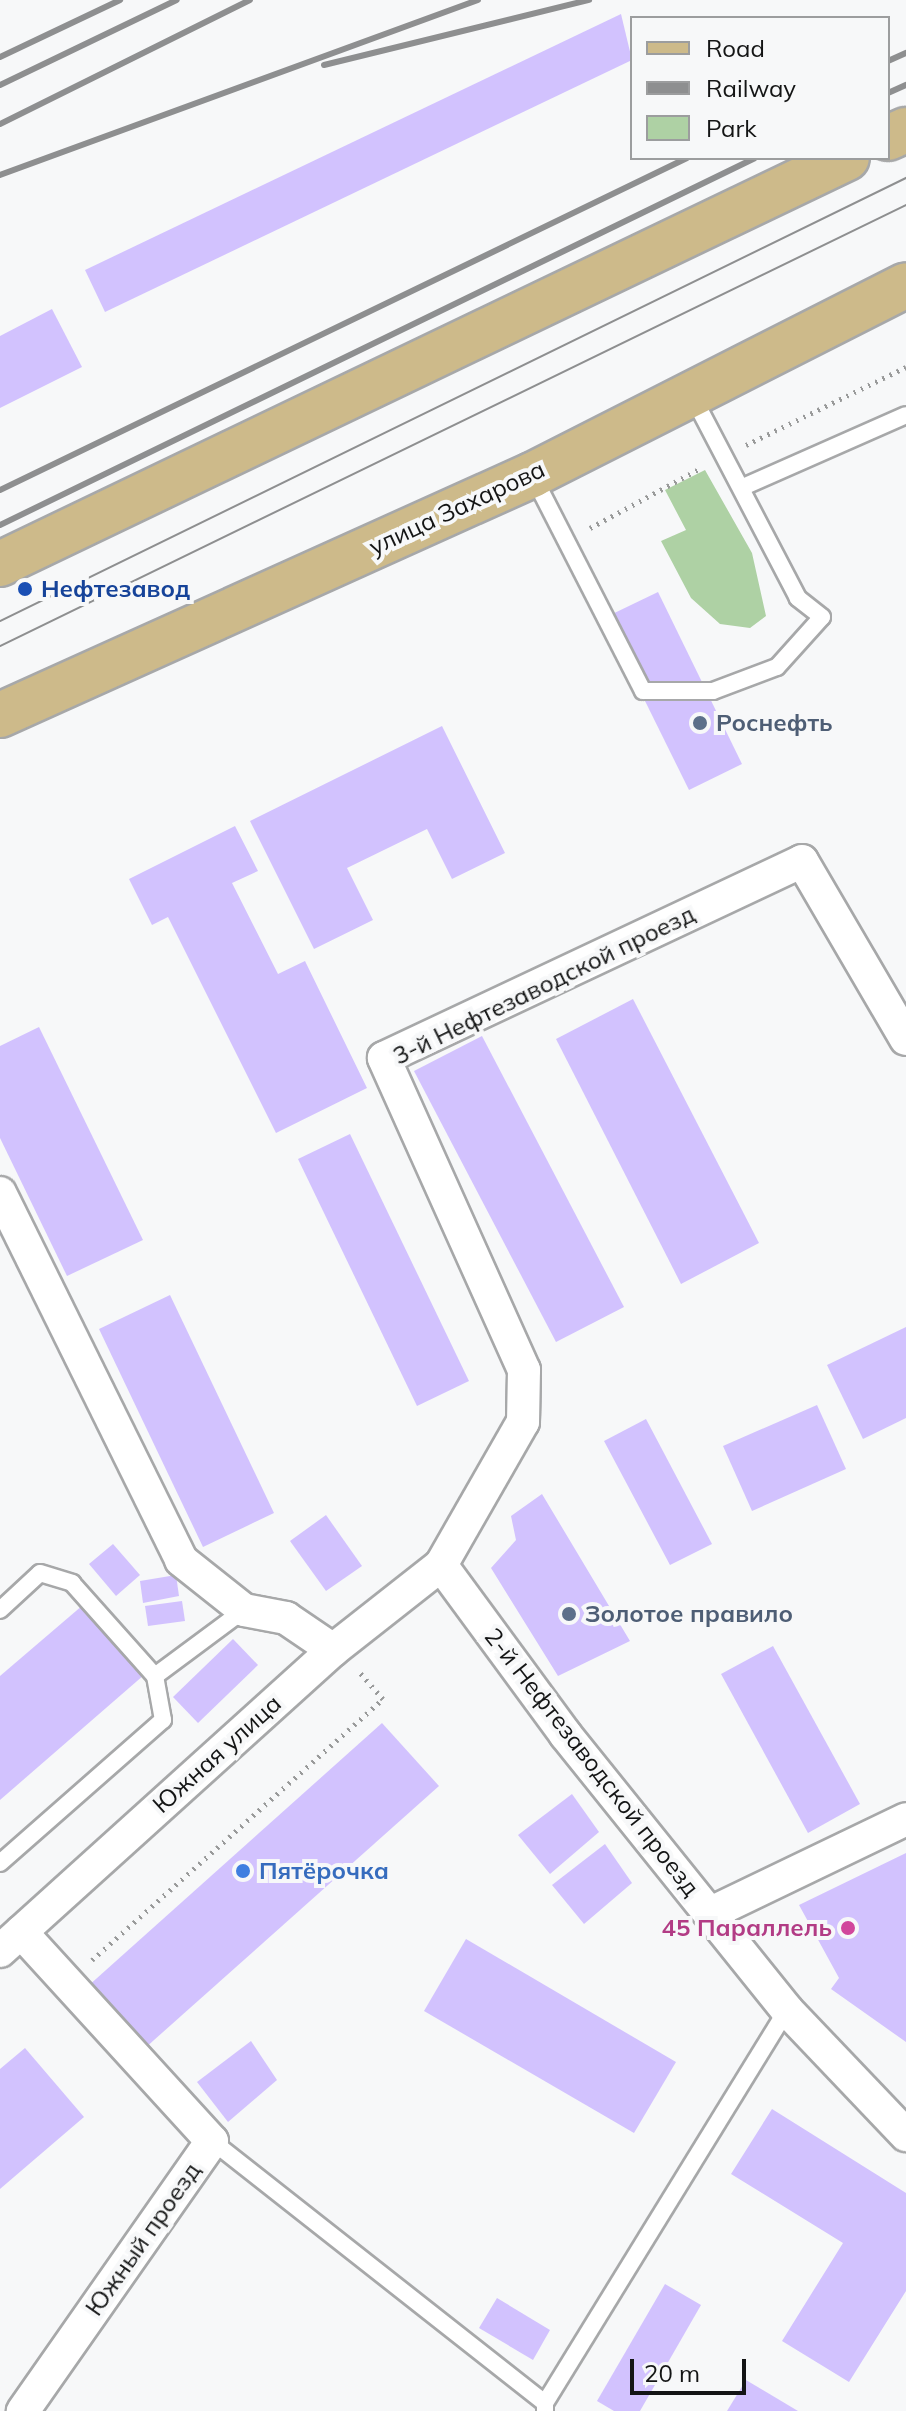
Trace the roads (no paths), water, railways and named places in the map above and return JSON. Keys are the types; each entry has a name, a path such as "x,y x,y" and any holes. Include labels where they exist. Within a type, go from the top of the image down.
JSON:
{"main road":[{"path":"0,564 843,160"},
{"name":"улица Захарова","path":"0,715 532,475 906,285"}],"street":[{"name":"3-й Нефтезаводской проезд","path":"441,1565 523,1422 524,1370 384,1058 802,861 906,1039"},
{"path":"0,1193 181,1560 244,1610 286,1618 348,1654"},
{"name":"Южная улица","path":"11,1941 348,1654 441,1565"},
{"name":"2-й Нефтезаводской проезд","path":"441,1565 787,2010 906,2135"},
{"path":"711,1913 906,1819"},
{"name":"Южный проезд","path":"11,1941 67,1982 212,2141 23,2411"}],"lane":[{"path":"532,475 643,691 713,691 777,667 822,617 798,598 692,394"},
{"path":"743,487 906,415"},
{"path":"0,1610 40,1573 72,1583 155,1676 163,1720 0,1863"},
{"path":"155,1676 244,1610"},
{"path":"212,2141 545,2407 787,2010"}],"tram line":[{"path":"0,621 906,178"},
{"path":"0,646 906,205"}],"railway":[{"path":"0,57 120,0"},
{"path":"0,85 177,0"},
{"path":"0,124 250,0"},
{"path":"0,175 478,0"},
{"path":"324,65 589,0"},
{"path":"890,60 906,53"},
{"path":"890,92 906,85"},
{"path":"0,490 683,160"},
{"path":"0,525 751,160"}],"place":[{"name":"Нефтезавод","path":"25,589"},
{"name":"Роснефть","path":"700,723"},
{"name":"Золотое правило","path":"569,1614"},
{"name":"Пятёрочка","path":"243,1871"},
{"name":"45 Параллель","path":"848,1928"}]}
